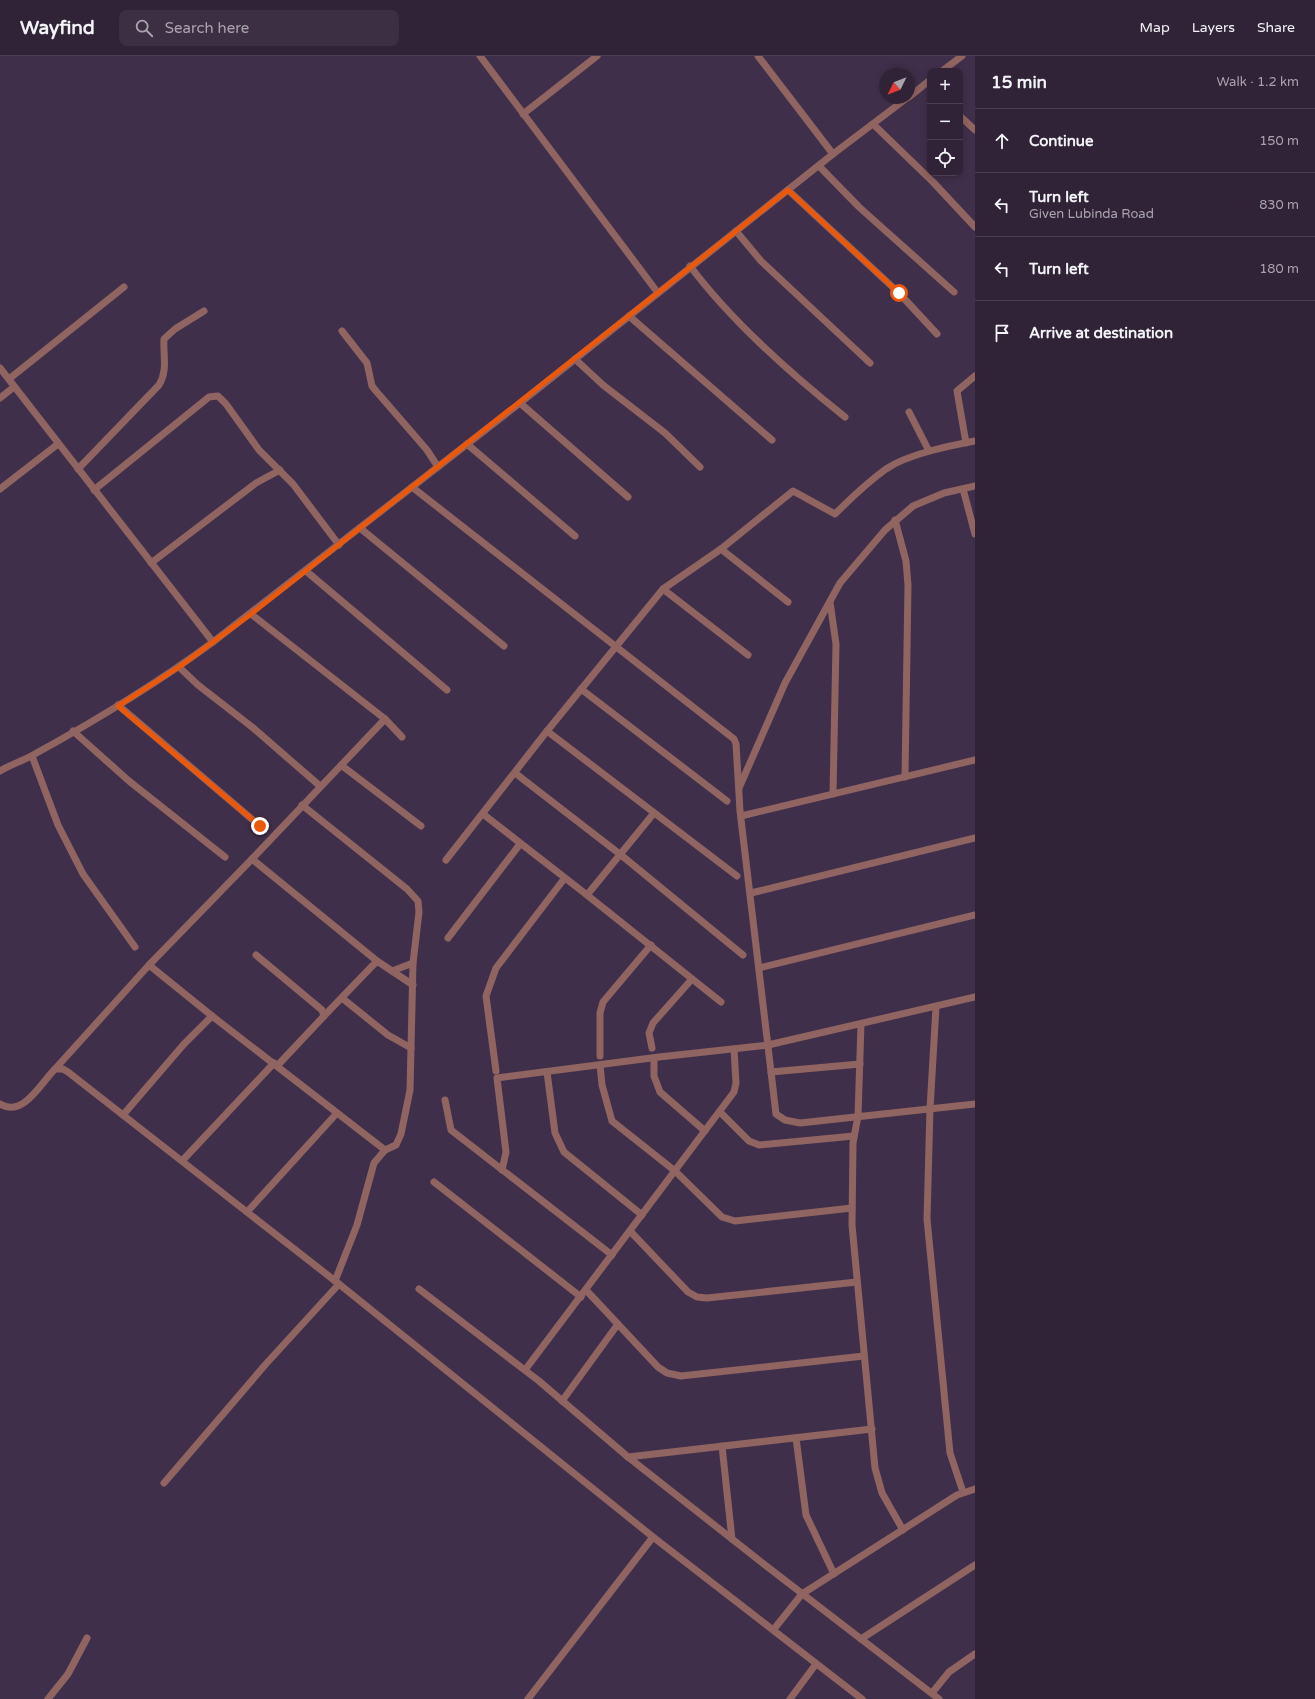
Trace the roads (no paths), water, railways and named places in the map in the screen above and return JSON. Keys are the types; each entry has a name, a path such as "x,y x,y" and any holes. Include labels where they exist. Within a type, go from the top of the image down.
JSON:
{"street":[{"path":"480,56 658,293"},
{"path":"523,114 597,56"},
{"path":"758,56 833,154"},
{"path":"946,68 962,56"},
{"path":"915,93 927,85"},
{"path":"0,771 32,756 118,706 179,667 251,614 520,403 690,266 899,104"},
{"path":"963,119 975,130"},
{"path":"873,124 933,182 975,227"},
{"path":"819,166 859,207 954,292"},
{"path":"788,190 899,293 937,334"},
{"path":"736,231 761,261 870,363"},
{"path":"690,266 722,306 743,327 845,417"},
{"path":"9,379 124,287"},
{"path":"78,469 159,385 164,377 165,368 164,339 176,328 204,311"},
{"path":"629,316 772,440"},
{"path":"342,331 367,363 372,386 427,450 438,467"},
{"path":"575,359 603,385 665,433 700,467"},
{"path":"0,368 213,642"},
{"path":"966,442 957,391 975,376"},
{"path":"0,398 14,387"},
{"path":"94,490 200,404 214,396 218,396 226,404 259,450 292,484 339,545"},
{"path":"520,403 628,497"},
{"path":"909,412 929,451"},
{"path":"446,860 547,731 663,590 720,549 793,491 835,514 855,494 888,468 929,451 975,441"},
{"path":"0,489 58,444"},
{"path":"467,444 575,536"},
{"path":"151,563 256,483 280,470"},
{"path":"739,788 785,683 840,584 885,530 913,506 944,493 975,486"},
{"path":"412,487 734,739 736,744 741,816 776,1114 785,1120 800,1123 975,1104"},
{"path":"963,489 975,534"},
{"path":"895,520 906,561 908,585 905,777"},
{"path":"360,528 504,646"},
{"path":"720,549 788,602"},
{"path":"306,571 447,690"},
{"path":"663,590 748,655"},
{"path":"830,602 836,644 833,794"},
{"path":"251,614 385,719 402,737"},
{"path":"179,667 198,685 252,727 320,786"},
{"path":"581,689 727,801"},
{"path":"118,706 260,826"},
{"path":"0,1104 9,1108 16,1108 23,1105 55,1070 62,1065 149,965 385,719"},
{"path":"73,731 129,781 225,857"},
{"path":"547,731 737,876"},
{"path":"32,756 58,825 82,874 135,947"},
{"path":"741,816 975,760"},
{"path":"341,765 422,826"},
{"path":"515,773 621,855 743,955"},
{"path":"164,1483 337,1282 357,1225 368,1180 374,1163 382,1152 396,1145 401,1134 410,1090 413,963 419,912 418,901 407,889 302,805"},
{"path":"587,895 654,813"},
{"path":"483,814 721,1002"},
{"path":"751,893 975,838"},
{"path":"448,938 520,844"},
{"path":"252,859 377,961 413,985"},
{"path":"496,1071 486,996 491,979 496,968 564,878"},
{"path":"760,968 975,915"},
{"path":"600,1056 601,1008 606,998 650,945"},
{"path":"256,955 322,1010 324,1016"},
{"path":"182,1161 377,961"},
{"path":"392,971 413,963"},
{"path":"149,965 212,1016 378,1144 382,1152"},
{"path":"652,1048 649,1032 653,1023 692,979"},
{"path":"502,1170 506,1152 497,1078 768,1045 975,997"},
{"path":"342,998 388,1035 411,1048"},
{"path":"936,1006 930,1109 927,1219 950,1453 963,1492"},
{"path":"123,1115 184,1044 212,1016"},
{"path":"861,1024 858,1116 854,1136 852,1225 875,1468 882,1493 903,1530"},
{"path":"525,1370 734,1092 736,1082 734,1049"},
{"path":"654,1058 654,1076 660,1092 705,1131"},
{"path":"771,1072 860,1064"},
{"path":"62,1065 123,1115 337,1282 653,1537 774,1629 816,1664 862,1699"},
{"path":"600,1065 602,1085 612,1122 675,1171 722,1217 735,1221 852,1208"},
{"path":"547,1072 555,1132 564,1152 642,1215"},
{"path":"445,1100 451,1130 612,1255"},
{"path":"720,1112 749,1141 759,1145 854,1136"},
{"path":"247,1212 337,1113"},
{"path":"434,1182 583,1293 618,1324 658,1367 667,1373 682,1376 864,1356"},
{"path":"630,1231 684,1288 697,1297 707,1298 857,1282"},
{"path":"419,1289 525,1370 628,1456 732,1539 939,1699"},
{"path":"562,1401 618,1324"},
{"path":"628,1456 872,1429"},
{"path":"796,1438 806,1515 834,1574"},
{"path":"722,1446 732,1539"},
{"path":"774,1629 802,1594 963,1492 975,1489"},
{"path":"528,1699 653,1537"},
{"path":"861,1639 975,1565"},
{"path":"48,1699 68,1674 87,1638"},
{"path":"932,1693 949,1672 975,1654"},
{"path":"790,1699 816,1664"}]}
